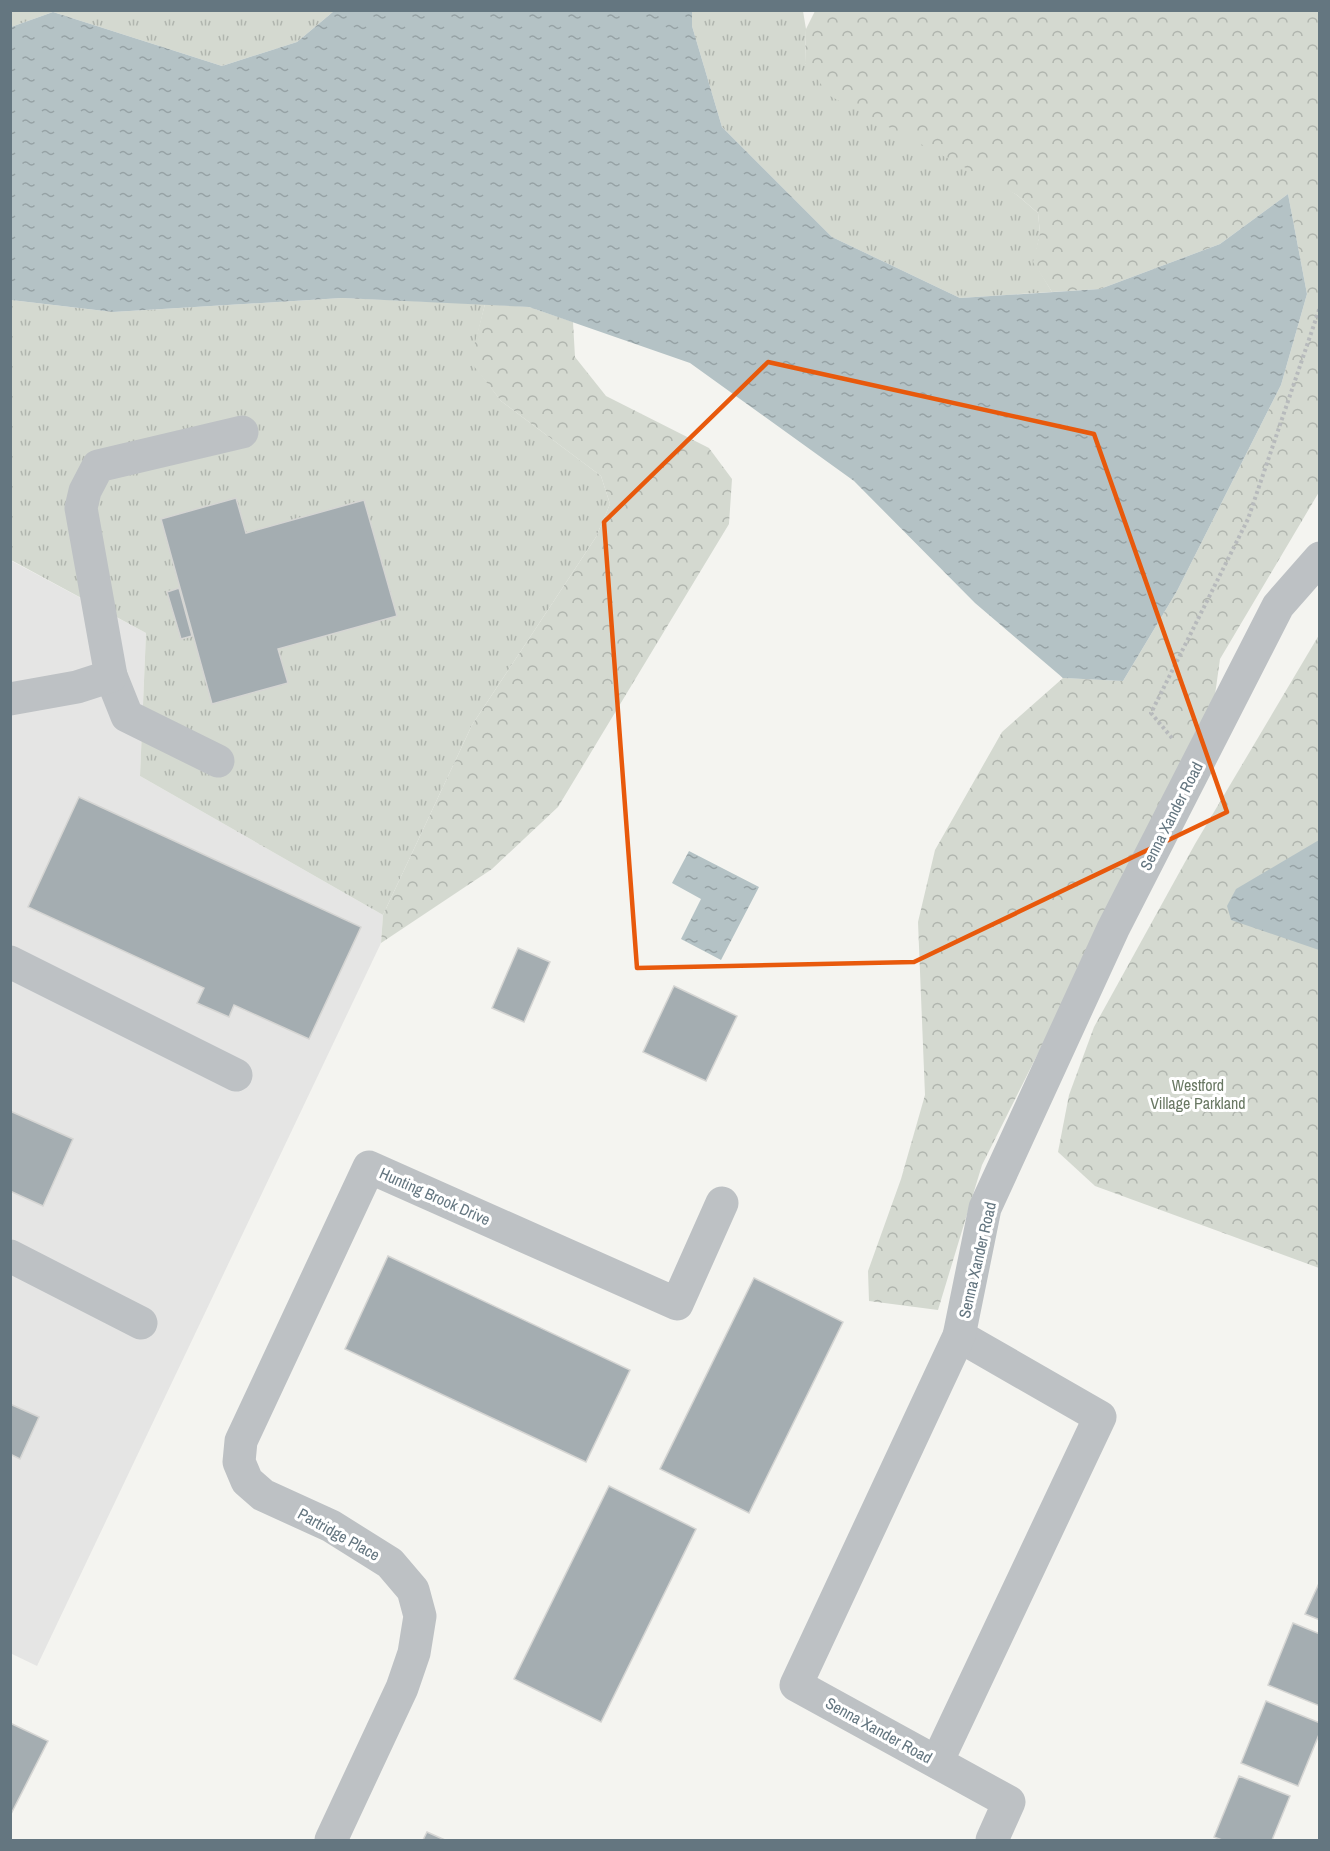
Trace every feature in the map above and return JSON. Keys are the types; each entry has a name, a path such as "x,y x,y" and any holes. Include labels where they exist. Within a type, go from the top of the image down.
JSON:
{"street":[{"path":"218,761 127,716 111,676 81,508 85,490 98,466 242,432"},
{"name":"Senna Xander Road","path":"992,1840 1009,1802 796,1685 959,1336 985,1208 1113,929 1278,606 1320,558"},
{"path":"10,699 77,687 111,676"},
{"path":"10,962 236,1075"},
{"name":"Hunting Brook Drive","path":"241,1441 369,1167 677,1304 722,1203"},
{"path":"10,1256 141,1323"},
{"path":"937,1762 1100,1417 959,1336"},
{"name":"Partridge Place","path":"241,1441 239,1462 247,1481 263,1495 331,1526 390,1563 413,1590 420,1616 414,1653 402,1688 331,1840"}],"path":[{"path":"1197,765 1151,714 1248,519 1320,308"}],"highlighted area":[{"path":"768,362 1094,434 1227,812 914,962 637,968 604,522"}],"shaded area":[{"path":"10,560 146,633 140,776 383,915 381,943 37,1666 10,1653"}],"green space":[{"path":"10,11 334,11 297,42 222,66 53,12 11,27"},
{"path":"692,11 803,11 806,29 805,63 1017,195 1038,213 1040,233 1034,262 1052,292 960,298 832,237 722,127 692,26"},
{"path":"815,11 1319,11 1319,492 1220,659 1214,702 982,1165 938,1310 869,1301 868,1271 901,1179 925,1095 918,922 935,850 1002,732 1063,678 1123,681 1177,591 1281,385 1307,294 1288,194 1220,244 1100,289 1052,292 1033,262 1040,233 1038,213 1017,195 830,96 805,63 806,29"},
{"path":"342,298 485,304 471,361 501,401 601,476 610,504 596,537 472,725 383,915 140,776 146,633 11,560 11,300 113,312"},
{"path":"485,304 529,307 573,322 575,357 606,396 709,448 732,479 729,524 558,807 492,869 381,943 383,915 472,725 596,537 610,504 601,476 501,401 470,361"},
{"name":"Westford Village Parkland","path":"1319,635 1319,1268 1095,1186 1058,1152 1069,1095 1094,1027 1195,844"}],"water":[{"path":"334,11 692,11 692,26 722,127 832,237 960,298 1100,289 1220,244 1288,194 1307,294 1281,385 1177,591 1123,681 1063,678 975,603 854,481 690,363 529,307 342,298 113,312 11,300 11,27 53,12 222,66 297,42"},
{"path":"1319,840 1319,950 1231,920 1227,906 1236,889"},
{"path":"689,851 759,887 721,960 681,939 701,899 672,883"}],"building":[{"path":"236,498 246,533 364,500 397,616 278,649 288,683 212,704 161,519"},
{"path":"179,588 192,636 181,639 167,592"},
{"path":"79,797 361,927 309,1039 234,1005 229,1017 197,1003 204,988 28,907"},
{"path":"518,948 550,962 524,1022 492,1008"},
{"path":"674,986 737,1016 706,1081 643,1052"},
{"path":"10,1111 73,1139 43,1206 10,1191"},
{"path":"388,1256 630,1370 586,1462 345,1349"},
{"path":"754,1278 843,1322 749,1513 660,1469"},
{"path":"10,1404 39,1417 20,1459 10,1454"},
{"path":"609,1486 696,1529 601,1722 514,1679"},
{"path":"1320,1581 1320,1620 1305,1614"},
{"path":"1293,1623 1320,1634 1320,1706 1268,1685"},
{"path":"1266,1701 1320,1723 1320,1732 1298,1786 1241,1763"},
{"path":"10,1723 48,1741 10,1816"},
{"path":"1239,1776 1290,1796 1272,1840 1222,1840 1214,1837"},
{"path":"427,1832 445,1840 423,1840"}]}
